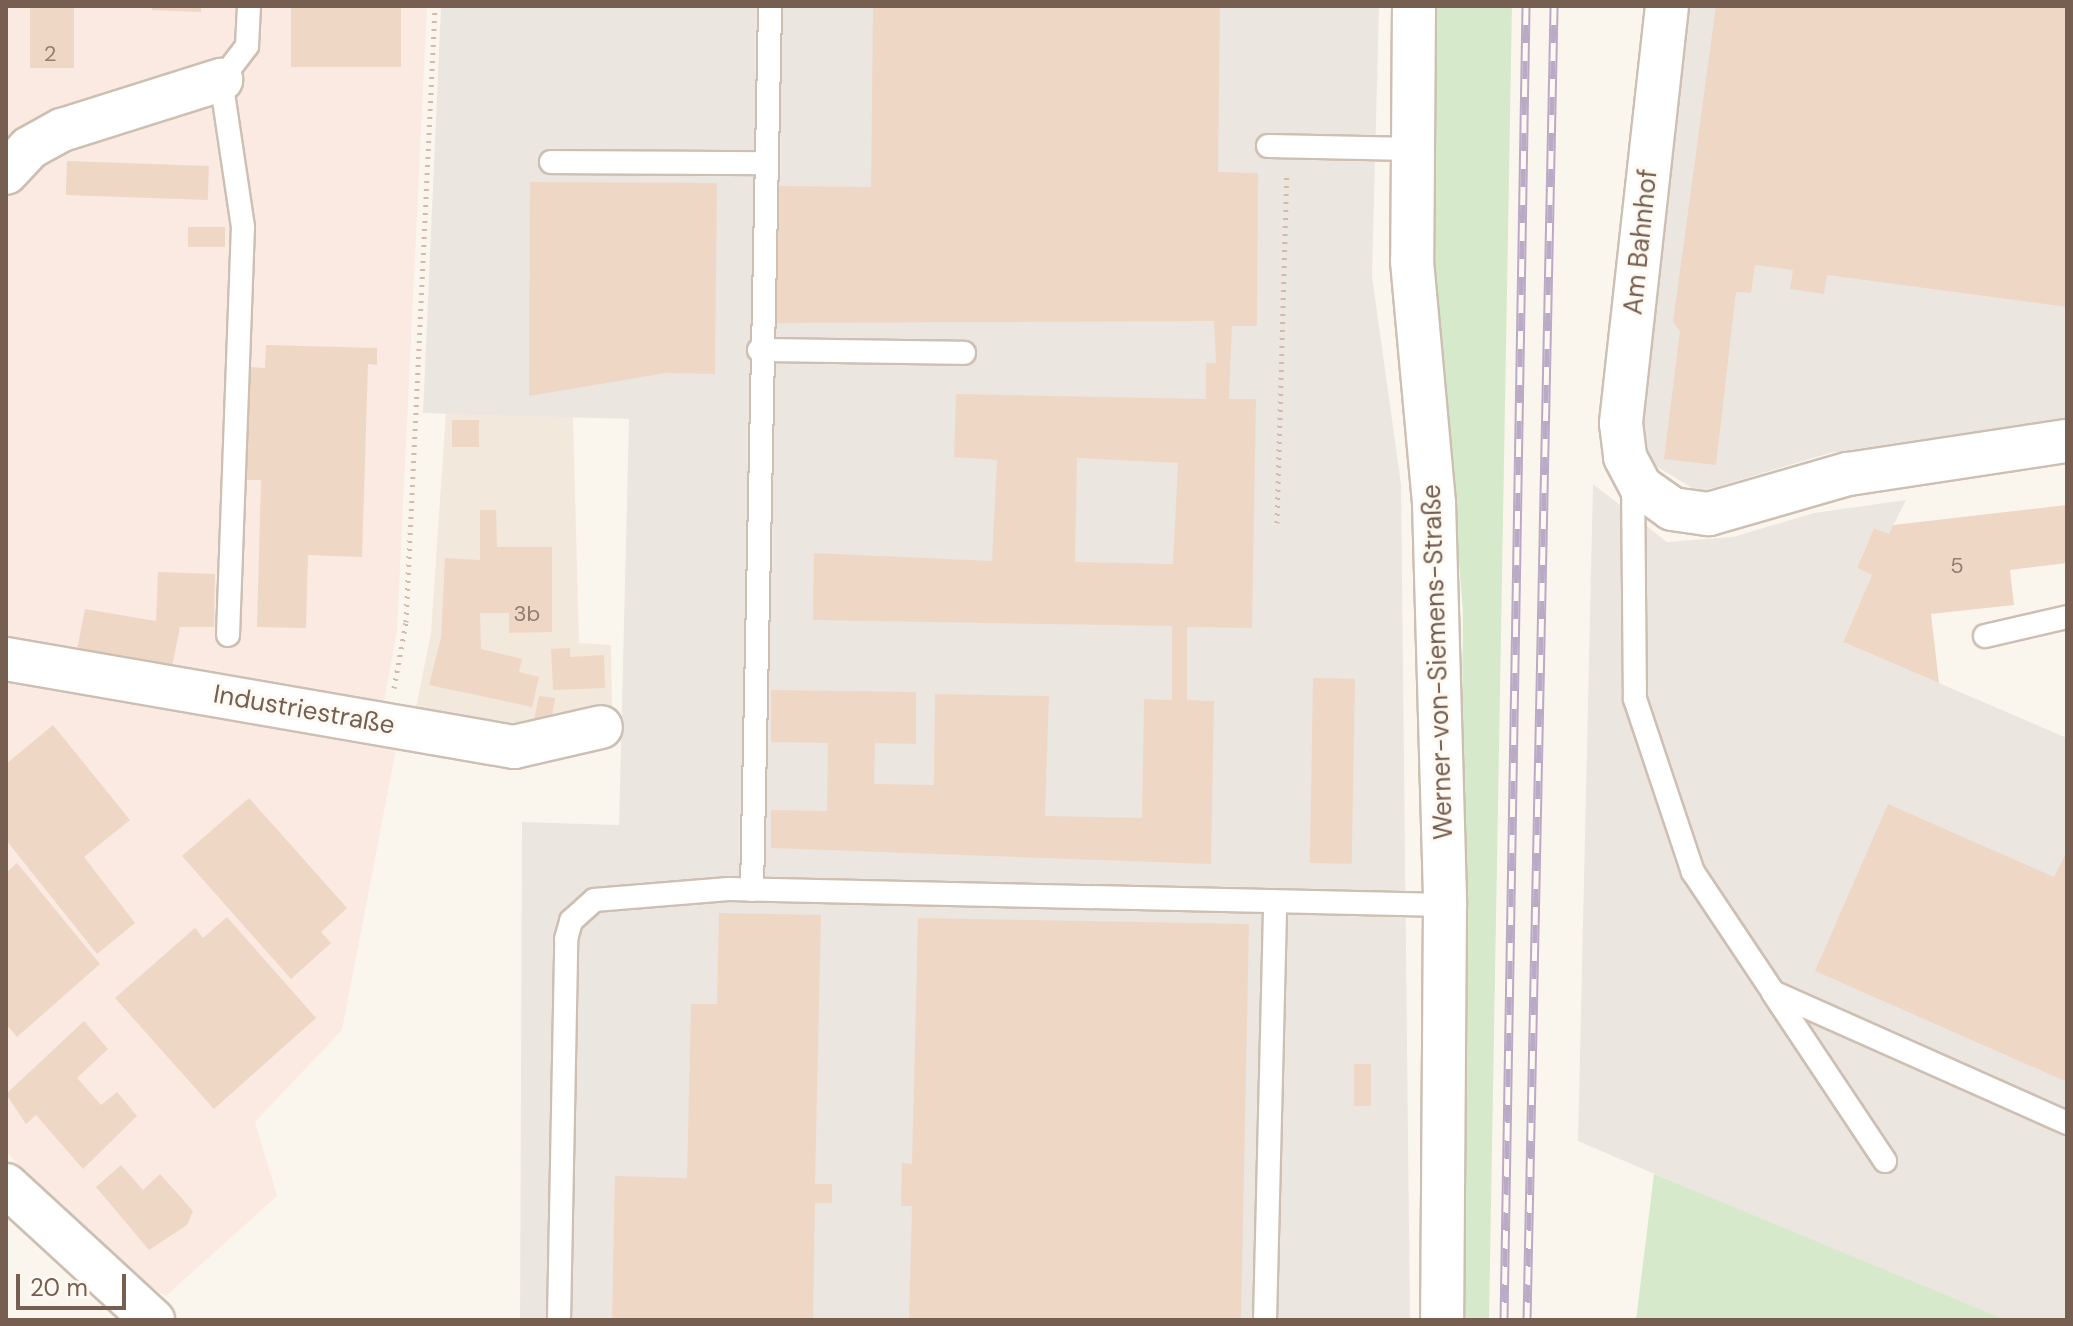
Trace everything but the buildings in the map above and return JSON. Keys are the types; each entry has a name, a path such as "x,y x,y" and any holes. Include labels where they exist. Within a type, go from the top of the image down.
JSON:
{"street":[{"name":"Werner-von-Siemens-Straße","path":"1414,6 1412,149 1415,319 1434,503 1445,905 1442,1320"},
{"name":"Am Bahnhof","path":"1633,476 1621,423 1667,6"},
{"path":"6,173 29,148 62,130 221,80"},
{"path":"1633,476 1672,509 1709,514 1848,474 2067,441"},
{"name":"Industriestraße","path":"6,659 514,747 601,727"},
{"path":"6,1185 153,1320"}],"lane":[{"path":"228,635 243,227 221,80 247,46 249,6"},
{"path":"752,890 762,163 770,6"},
{"path":"1278,146 1412,149"},
{"path":"551,162 762,163"},
{"path":"759,350 964,353"},
{"path":"1633,476 1635,699 1693,872 1885,1161"},
{"path":"1985,636 2067,617"},
{"path":"559,1320 571,921 608,894 752,890 1445,905"},
{"path":"1265,1320 1275,902"},
{"path":"1773,992 2067,1123"}],"path":[{"path":"388,725 406,622 435,6"},
{"path":"1277,523 1278,146"}],"shaded area":[{"path":"6,6 427,6 397,631 377,740 397,744 342,1030 255,1122 277,1196 166,1296 95,1251 6,1151"},
{"path":"441,6 1379,6 1372,276 1401,484 1410,1320 520,1320 522,822 619,825 629,419 423,413"},
{"path":"1680,6 2067,6 2067,418 1830,453 1699,492 1629,450"},
{"path":"446,413 573,417 579,643 611,645 612,712 527,727 416,708 431,633"},
{"path":"1593,484 1667,542 1733,537 1814,513 1906,500 1889,534 1874,528 1857,568 1872,575 1843,642 2067,738 2067,1320 1994,1320 1578,1141"}],"green space":[{"path":"1434,6 1512,6 1489,1320 1457,1320 1463,610 1436,289"},
{"path":"1654,1174 2006,1320 1636,1320"}],"railway":[{"path":"1504,1320 1526,6"},
{"path":"1527,1320 1554,6"}]}
